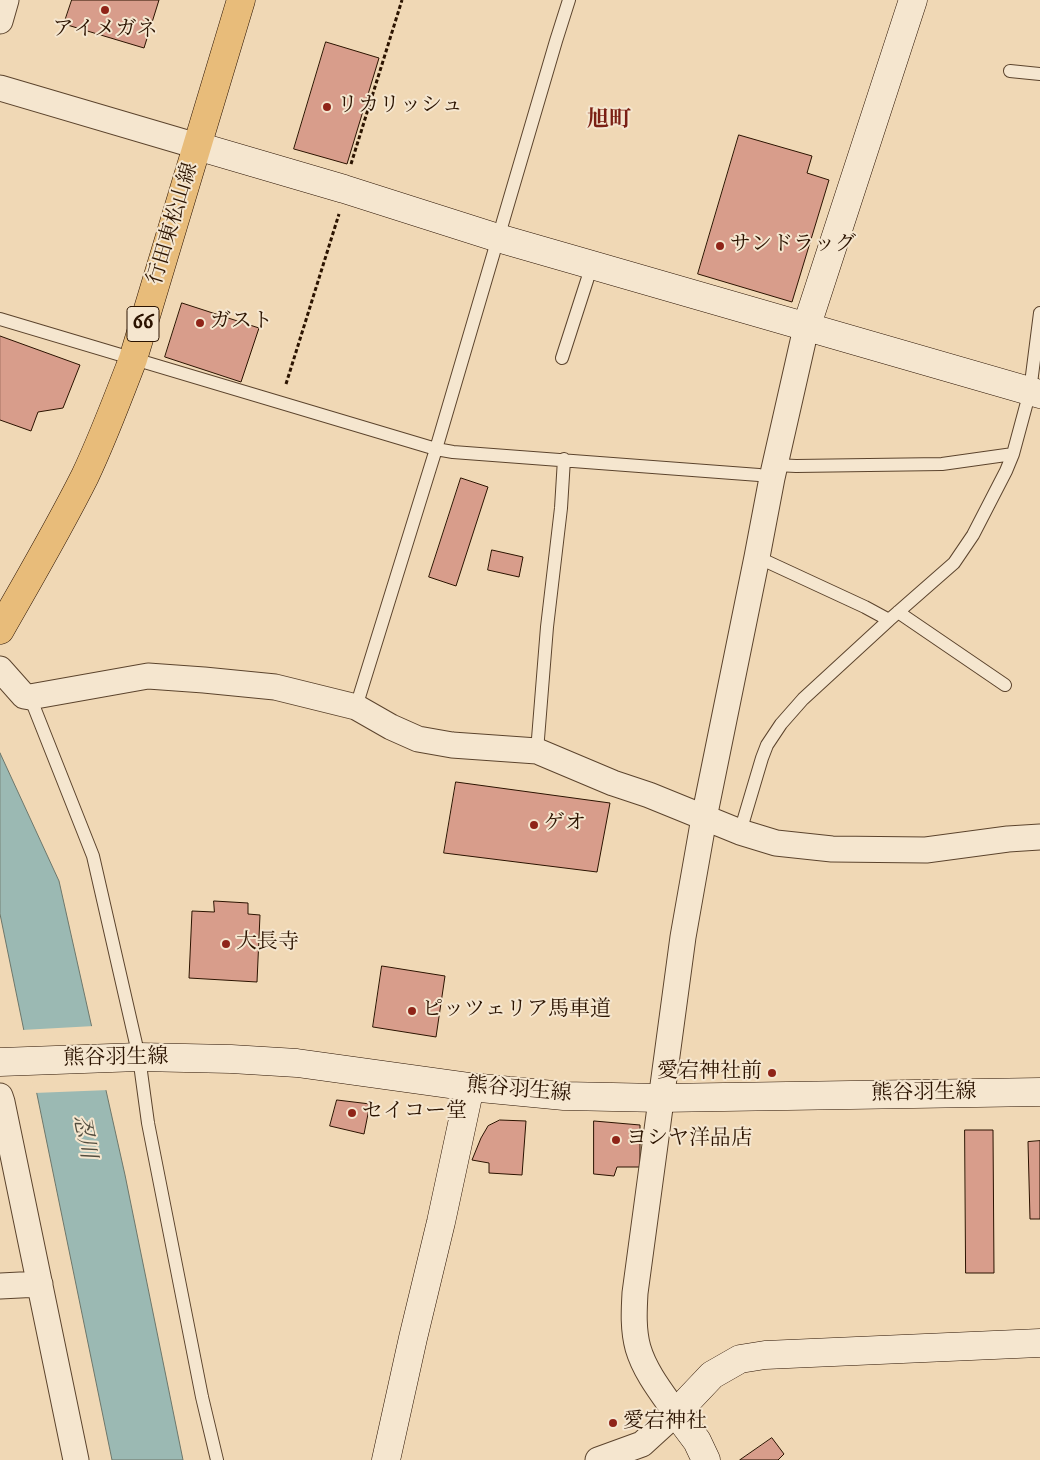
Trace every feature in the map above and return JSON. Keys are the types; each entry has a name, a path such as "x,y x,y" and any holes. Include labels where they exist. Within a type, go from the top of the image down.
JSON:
{"main road":[{"name":"行田東松山線","path":"0,630 46,551 85,475 113,412 133,359 241,0"}],"street":[{"path":"0,21 6,0"},
{"path":"706,1460 697,1441 650,1375 638,1348 634,1320 635,1293 683,937 704,818 773,471 806,328 913,0"},
{"path":"0,88 344,189 498,238 806,328 1035,392"},
{"path":"0,669 24,696 30,697 148,676 275,687 356,707 418,739 452,745 538,750 613,783 649,795 740,832 776,843 832,849 926,850 1008,839 1040,837"},
{"name":"熊谷羽生線","path":"3,1062 134,1058 231,1059 297,1063 470,1087 564,1096 661,1098 1040,1092"},
{"path":"386,1460 470,1087"},
{"path":"0,1096 76,1460"},
{"path":"0,1286 40,1284"},
{"path":"598,1460 642,1444 676,1413 712,1375 740,1359 765,1355 1040,1343"}],"lane":[{"path":"356,707 436,449 569,0"},
{"path":"1010,72 1040,74"},
{"path":"562,358 592,265"},
{"path":"740,832 762,758 774,734 803,699 954,563 973,535 1006,472 1035,392 1040,313"},
{"path":"0,319 436,449 453,452 759,475 796,466 942,464 1013,454"},
{"path":"538,750 547,627 561,508 564,459"},
{"path":"757,557 865,607 893,616 1005,685"},
{"path":"30,697 93,856 202,1397 217,1460"}],"water":[{"name":"忍川","path":"0,753 59,881 125,1175 183,1460 112,1460 0,914"}],"pier":[{"path":"94,1026 109,1090 34,1093 22,1030"}],"building":[{"path":"72,0 159,0 144,48 64,24"},
{"path":"326,42 379,58 347,164 294,149"},
{"path":"739,135 812,156 807,173 829,180 792,302 698,274"},
{"path":"182,303 259,328 241,382 165,357"},
{"path":"0,336 80,365 63,408 38,412 31,431 0,420"},
{"path":"461,478 488,487 456,586 429,577"},
{"path":"492,550 523,557 519,577 488,570"},
{"path":"456,782 610,803 597,872 444,853"},
{"path":"214,901 248,903 248,914 260,915 257,982 189,978 192,911 214,912"},
{"path":"382,966 445,976 436,1037 373,1027"},
{"path":"337,1100 370,1104 364,1134 330,1126"},
{"path":"500,1120 526,1121 522,1175 489,1173 489,1163 472,1160 488,1126"},
{"path":"594,1121 640,1125 640,1167 617,1167 614,1176 594,1174"},
{"path":"965,1130 993,1130 994,1273 966,1273"},
{"path":"1040,1141 1040,1219 1030,1219 1028,1142"},
{"path":"772,1438 784,1454 778,1460 740,1460"}],"place":[{"name":"アイメガネ","path":"105,10"},
{"name":"リカリッシュ","path":"327,107"},
{"name":"サンドラッグ","path":"720,246"},
{"name":"ガスト","path":"200,323"},
{"name":"ゲオ","path":"534,825"},
{"name":"大長寺","path":"226,944"},
{"name":"ピッツェリア馬車道","path":"412,1011"},
{"name":"愛宕神社前","path":"772,1073"},
{"name":"セイコー堂","path":"352,1113"},
{"name":"ヨシヤ洋品店","path":"616,1140"},
{"name":"愛宕神社","path":"613,1423"}],"district":[{"name":"旭町","path":"609,121"}]}
